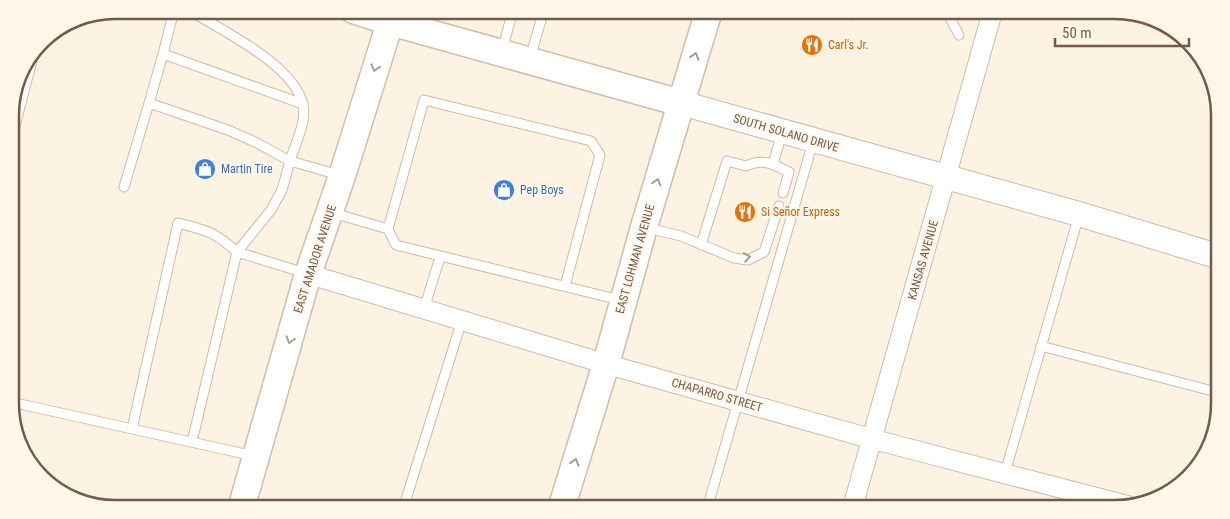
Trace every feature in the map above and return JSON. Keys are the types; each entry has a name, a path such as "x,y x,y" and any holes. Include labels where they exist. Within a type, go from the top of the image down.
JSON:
{"main road":[{"name":"EAST AMADOR AVENUE","path":"244,500 308,274 342,176 391,19"},
{"name":"SOUTH SOLANO DRIVE","path":"401,19 501,52 681,103"},
{"name":"EAST LOHMAN AVENUE","path":"564,500 606,364 644,227 706,19"}],"street":[{"name":"KANSAS AVENUE","path":"855,500 990,19"},
{"name":"SOUTH SOLANO DRIVE","path":"681,103 1079,214 1211,254"},
{"name":"CHAPARRO STREET","path":"308,274 606,364 872,439 1106,500"}],"lane":[{"path":"124,187 172,19"},
{"path":"192,442 237,252 271,210 282,190 303,118 303,104 295,88 270,60 204,19"},
{"path":"501,52 510,19"},
{"path":"530,60 541,19"},
{"path":"951,19 959,35"},
{"path":"163,54 303,104"},
{"path":"565,286 600,155 591,141 424,100 388,229 396,245 440,257 623,300"},
{"path":"149,103 228,130 290,161 342,176"},
{"path":"773,164 782,131"},
{"path":"710,500 814,140"},
{"path":"701,245 727,161 746,166 756,162 773,164 789,172 783,193"},
{"path":"644,227 681,236 734,258 748,260 764,252 779,206"},
{"path":"330,212 388,229"},
{"path":"1005,473 1079,214"},
{"path":"132,429 178,224 206,230 220,237 237,252 308,274"},
{"path":"424,309 440,257"},
{"path":"406,500 462,320"},
{"path":"1041,346 1211,391"},
{"path":"19,404 256,456"}],"place":[{"name":"Carl's Jr.","path":"812,45"},
{"name":"Martin Tire","path":"205,169"},
{"name":"Pep Boys","path":"504,190"},
{"name":"Si Señor Express","path":"745,212"}]}
